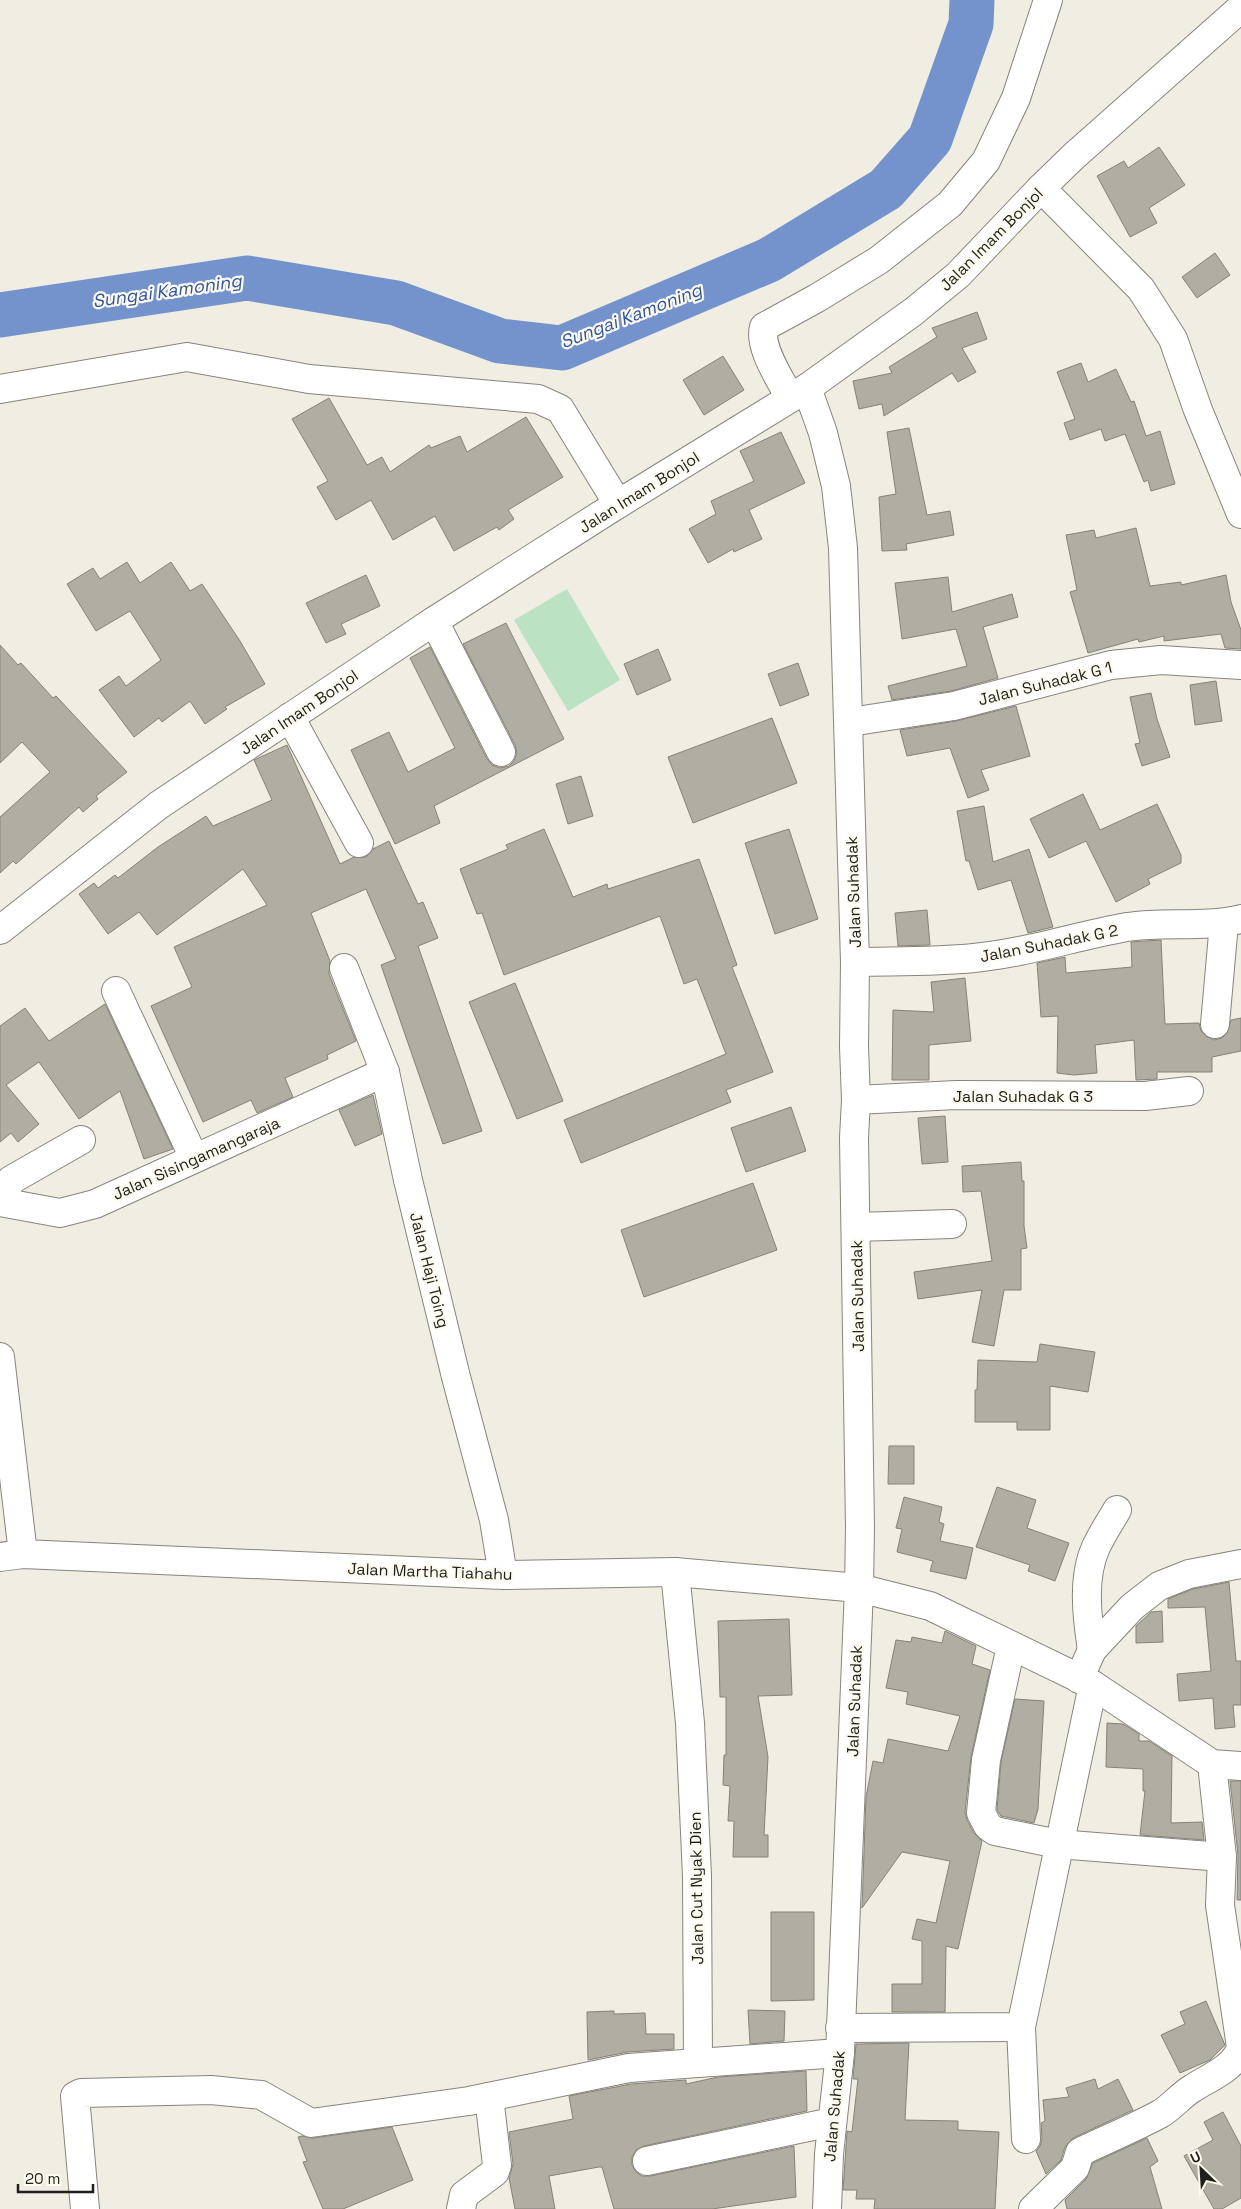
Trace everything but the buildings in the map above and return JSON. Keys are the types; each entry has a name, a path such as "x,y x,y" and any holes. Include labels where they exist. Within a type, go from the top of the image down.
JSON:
{"street":[{"name":"Jalan Suhadak","path":"827,2209 832,2122 840,2040 860,1527 854,1138 856,1100 854,1047 856,962 850,722 843,548 836,486 823,433 799,393 771,362 762,336 764,327 817,298 879,260 950,204 986,161 995,143 1016,98 1048,0"},
{"name":"Jalan Imam Bonjol","path":"0,930 159,805 434,621 618,504 799,393 913,312 958,275 1041,188 1241,8"},
{"path":"1041,188 1140,289 1172,339 1198,410 1241,514"},
{"path":"0,388 187,357 309,379 538,399 560,409 618,504"},
{"path":"434,621 501,752"},
{"name":"Jalan Suhadak G 1","path":"850,722 954,706 1111,664 1161,660 1241,665"},
{"path":"290,717 359,843"},
{"path":"1215,1024 1233,921"},
{"name":"Jalan Suhadak G 2","path":"856,962 974,958 1057,944 1128,927 1170,923 1233,921"},
{"name":"Jalan Haji Toing","path":"344,968 385,1072 408,1180 442,1321 494,1520 504,1575"},
{"path":"116,991 194,1158"},
{"name":"Jalan Sisingamangaraja","path":"0,1202 60,1213 95,1204 385,1072"},
{"name":"Jalan Suhadak G 3","path":"856,1100 956,1095 1145,1096 1189,1091"},
{"path":"0,1202 11,1180 81,1140"},
{"path":"856,1227 952,1224"},
{"path":"0,1357 12,1556"},
{"path":"1026,2139 1021,2027 1058,1844 1092,1650 1087,1619 1089,1570 1095,1548 1117,1510"},
{"name":"Jalan Martha Tiahahu","path":"12,1556 504,1575 675,1572 859,1588 930,1606 1086,1682 1212,1764"},
{"path":"1092,1650 1132,1607 1159,1586 1189,1574 1241,1564"},
{"name":"Jalan Cut Nyak Dien","path":"675,1572 690,1724 697,1867 698,2063"},
{"path":"1011,1646 986,1760 980,1813 988,1826 995,1831 1058,1844 1222,1857"},
{"path":"1033,2209 1075,2168 1080,2152 1162,2113 1191,2088 1234,2061 1238,2054 1240,2047 1220,1905 1222,1857 1212,1764 1241,1766"},
{"path":"85,2209 75,2096 81,2093 211,2090 261,2095 312,2123 489,2097 629,2068 698,2063 840,2040 1021,2027"},
{"path":"461,2209 464,2194 495,2172 497,2165 489,2097"},
{"path":"647,2161 832,2122"}],"green space":[{"path":"567,589 620,680 568,711 514,620"}],"waterway":[{"name":"Sungai Kamoning","path":"0,315 247,278 396,303 500,341 562,348 769,260 886,189 930,139 971,24 972,0"}]}
